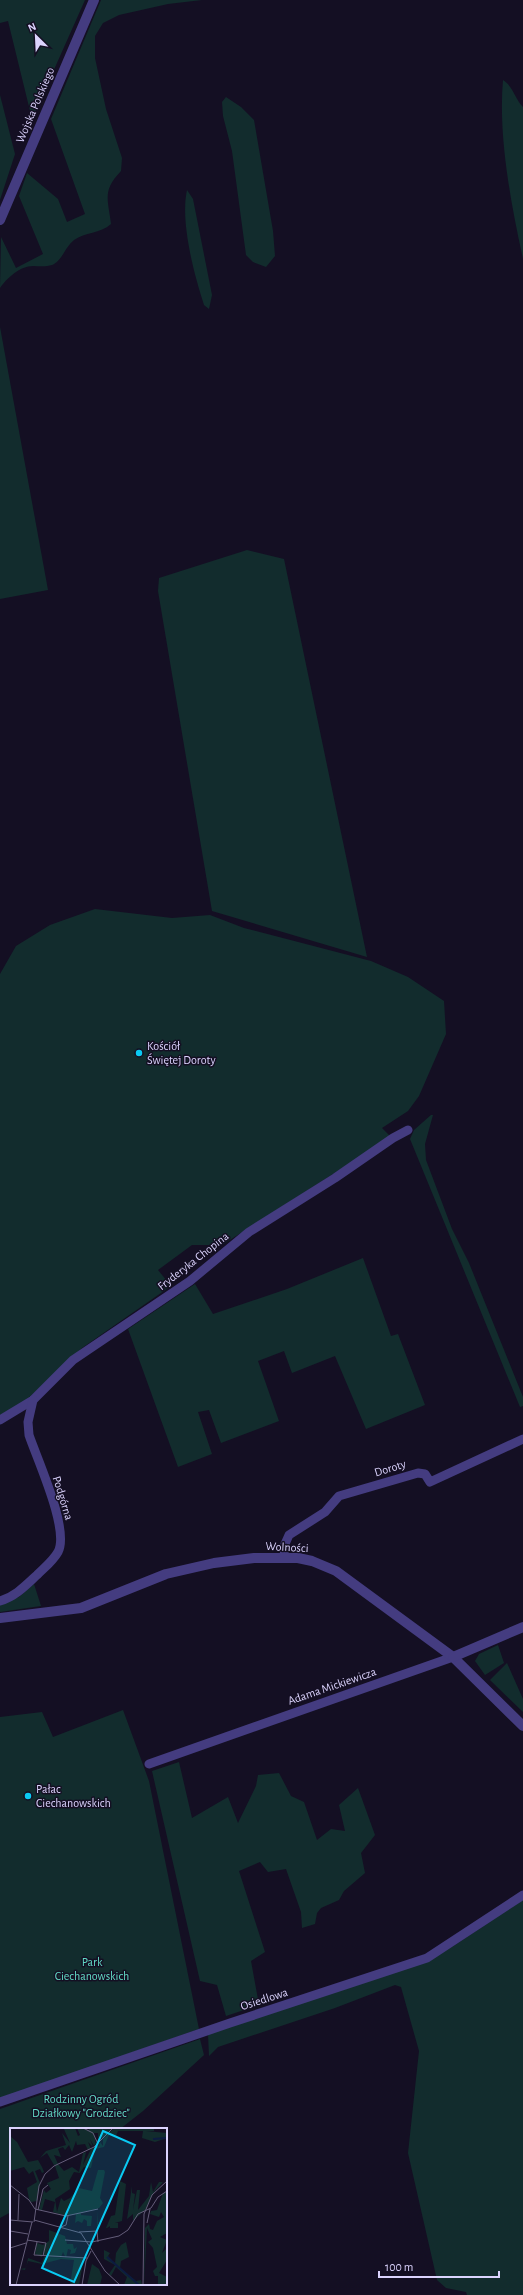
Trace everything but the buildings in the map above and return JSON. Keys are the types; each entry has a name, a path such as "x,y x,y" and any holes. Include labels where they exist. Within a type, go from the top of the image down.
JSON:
{"street":[{"name":"Wojska Polskiego","path":"0,220 94,0"},
{"name":"Fryderyka Chopina","path":"0,1420 33,1400 73,1360 190,1281 249,1232 335,1178 393,1138 408,1130"},
{"name":"Podgórna","path":"0,1601 20,1592 52,1561 58,1552 61,1541 56,1510 29,1435 28,1422 33,1400"},
{"name":"Doroty","path":"284,1558 285,1544 289,1535 325,1512 340,1496 418,1472 425,1474 430,1482 523,1439"},
{"name":"Wolności","path":"0,1618 81,1608 150,1580 188,1568 250,1559 284,1558 312,1561 336,1571 453,1657 523,1726"},
{"name":"Adama Mickiewicza","path":"149,1764 453,1657 523,1627"},
{"name":"Osiedlowa","path":"0,2102 230,2023 427,1958 523,1895"}],"green space":[{"path":"0,0 85,0 32,119 8,21 0,23"},
{"path":"101,0 202,0 168,4 119,15 103,23 95,36 95,58 106,109 122,158 121,171 111,184 108,196 111,224 102,230 78,237 68,246 61,257 52,265 33,266 19,270 6,280 0,288 1,237 16,268 43,254 19,196 27,173 58,199 67,222 85,214 51,119"},
{"path":"503,80 509,86 523,107 523,259 510,193 504,147 502,124"},
{"path":"0,95 15,154 0,200"},
{"path":"226,97 241,107 254,120 273,231 275,256 266,267 253,262 246,255 232,151 223,116 222,102"},
{"path":"187,190 193,199 212,295 209,309 204,305 189,248 185,217"},
{"path":"0,327 48,590 0,599"},
{"path":"247,550 284,559 367,957 212,911 158,591 159,578"},
{"path":"95,909 172,918 210,915 244,928 371,961 408,977 444,1001 446,1034 419,1096 408,1111 382,1128 391,1137 222,1245 192,1245 158,1270 171,1286 82,1348 21,1405 0,1415 0,974 16,946 50,925"},
{"path":"431,1115 433,1115 425,1144 426,1160 452,1229 469,1263 523,1397 523,1406 520,1407 410,1139 414,1130"},
{"path":"363,1258 391,1336 398,1334 425,1405 366,1429 335,1356 292,1373 284,1351 258,1361 279,1421 221,1443 209,1410 198,1412 212,1454 178,1467 128,1329 195,1284 213,1314 287,1289"},
{"path":"34,1584 41,1606 0,1612 0,1604 19,1597"},
{"path":"498,1645 504,1663 485,1675 475,1661 479,1654"},
{"path":"507,1663 523,1699 523,1712 490,1680"},
{"name":"Park Ciechanowskich","path":"123,1710 149,1781 199,2029 0,2099 0,1717 42,1712 53,1737"},
{"path":"179,1762 192,1818 228,1797 238,1823 256,1786 258,1775 279,1773 291,1796 304,1802 317,1840 331,1829 345,1831 339,1805 358,1788 375,1835 361,1853 365,1873 344,1891 339,1900 321,1908 317,1913 315,1924 302,1928 301,1912 286,1869 268,1872 260,1862 239,1871 265,1952 251,1961 259,2005 226,2016 217,1985 200,1981 152,1771"},
{"path":"523,1900 523,2295 467,2295 466,2292 446,2288 437,2280 408,2153 419,2051 401,1987 395,1985 335,2008 218,2047 209,2056 208,2034 427,1961 455,1945"},
{"name":"Rodzinny Ogród Działkowy \"Grodziec\"","path":"200,2039 204,2055 143,2111 121,2128 10,2128 10,2213 0,2218 0,2109"}],"place":[{"name":"Kościół Świętej Doroty","path":"139,1053"},
{"name":"Pałac Ciechanowskich","path":"28,1796"}]}
